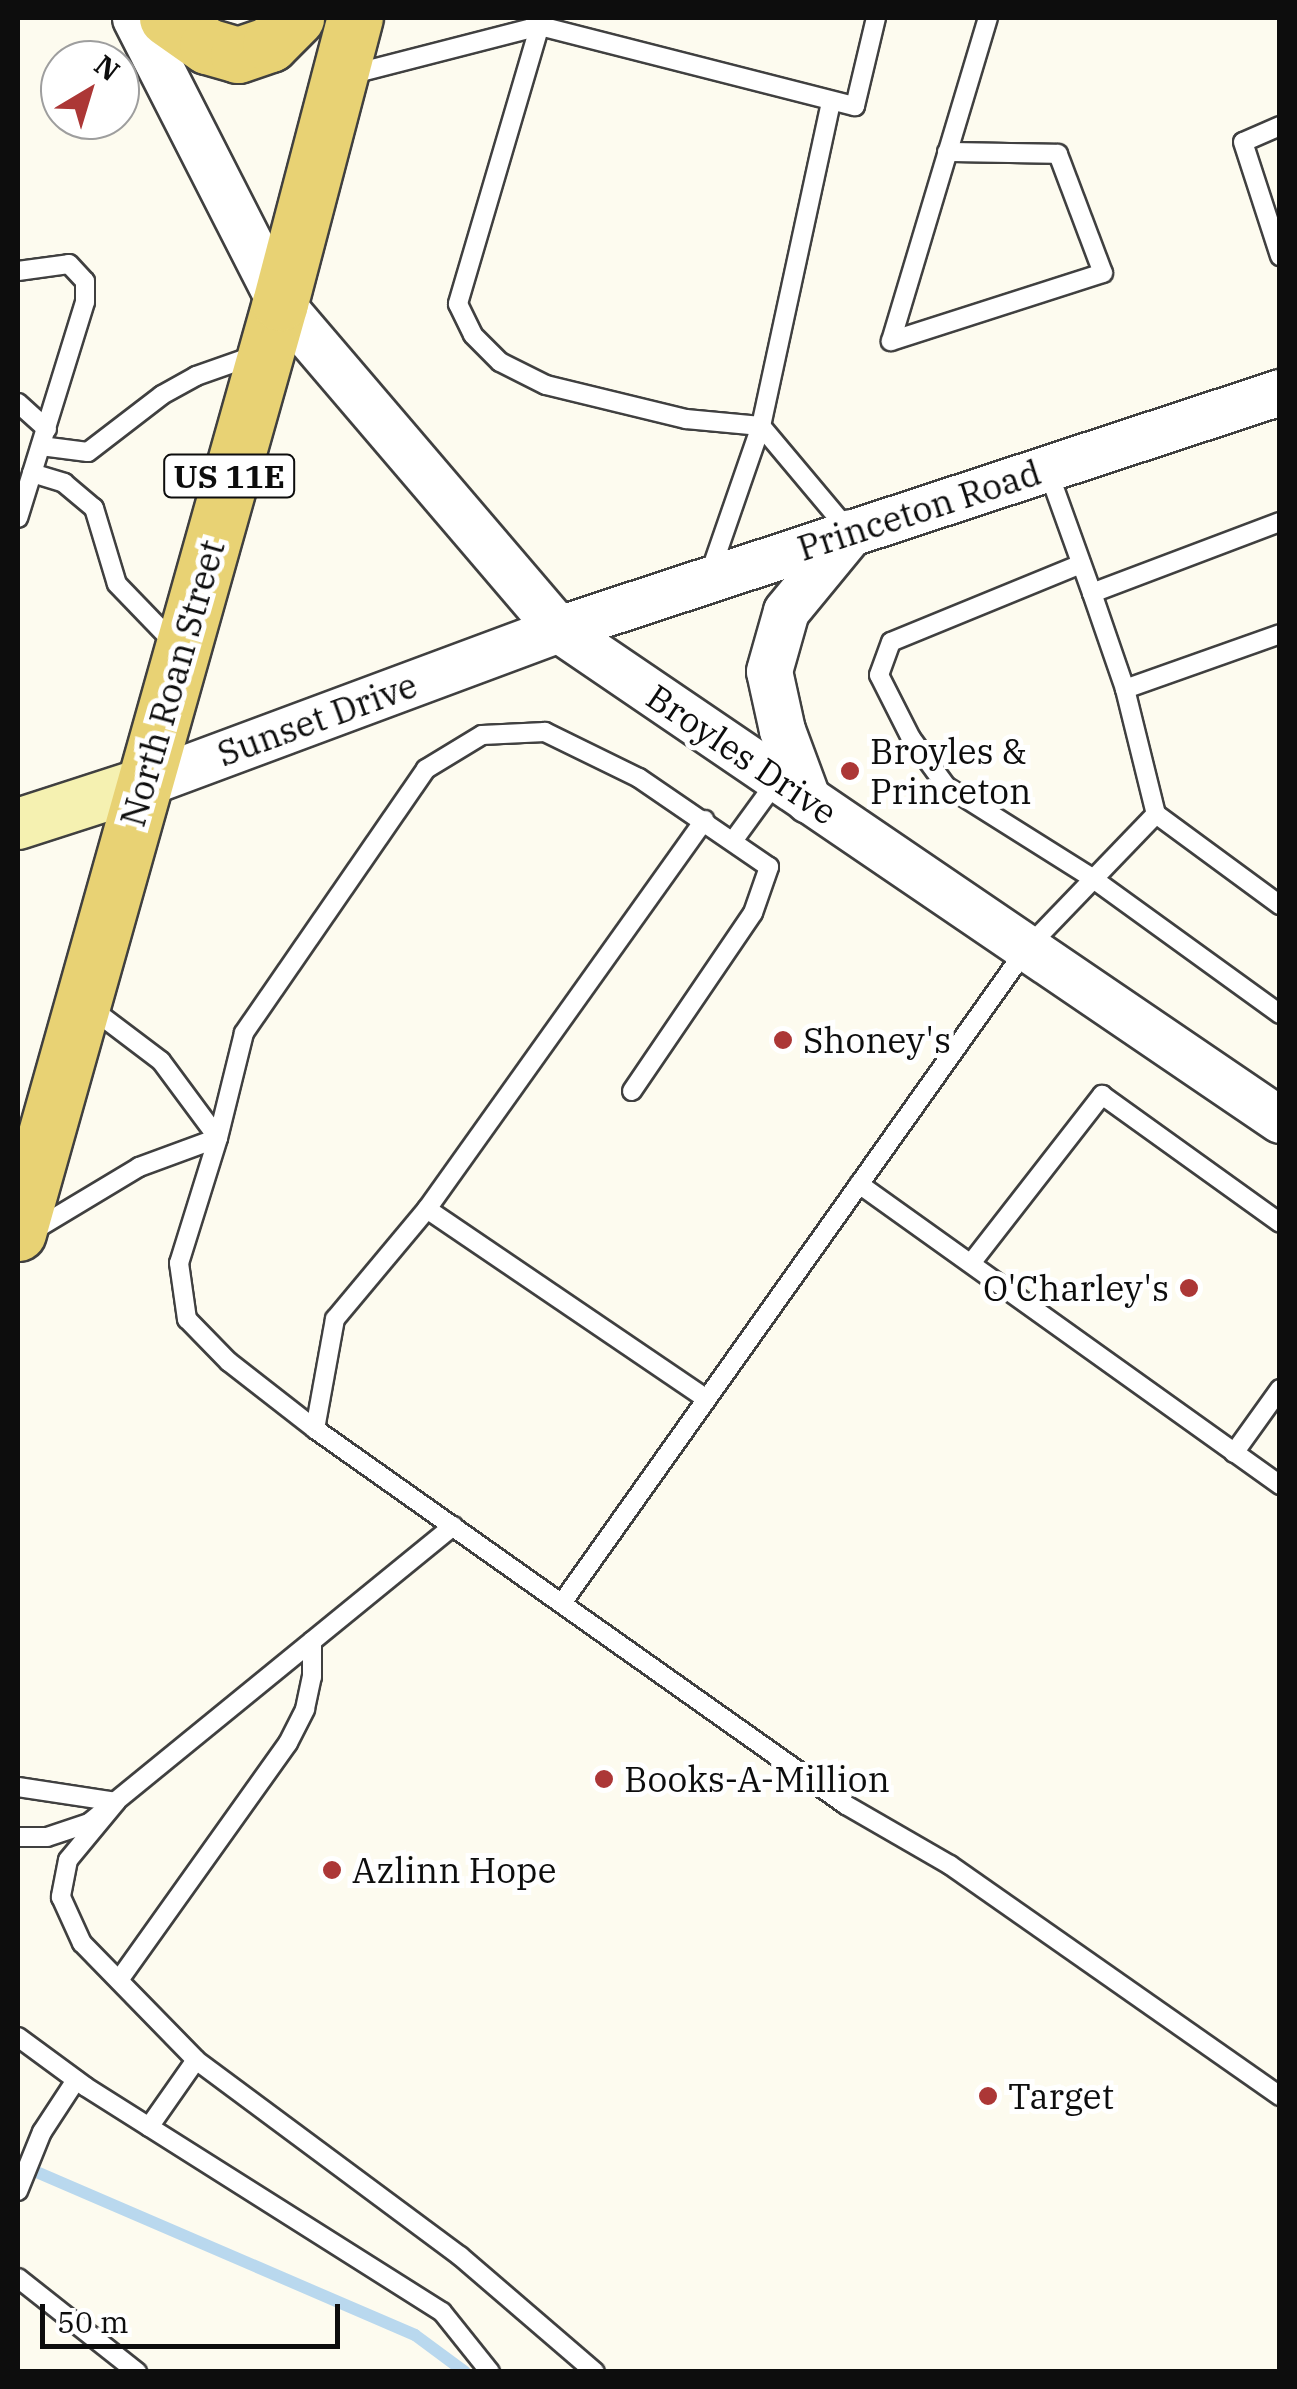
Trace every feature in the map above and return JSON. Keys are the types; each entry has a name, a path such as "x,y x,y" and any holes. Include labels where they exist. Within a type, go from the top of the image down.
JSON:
{"main road":[{"path":"167,18 206,46 238,54 270,44 296,18"},
{"name":"North Roan Street","path":"18,1236 273,327 355,18"},
{"name":"Sunset Drive","path":"18,824 145,783"}],"street":[{"name":"Broyles Drive","path":"135,18 273,327 558,630 1280,1120"},
{"name":"Princeton Road","path":"558,630 1280,392"},
{"path":"793,789 769,671 786,611 850,532"},
{"name":"Sunset Drive","path":"145,783 558,630"}],"lane":[{"path":"339,78 538,20 854,106 876,18"},
{"path":"948,152 1058,154 1103,273 891,341 988,18"},
{"path":"538,20 458,304 473,335 500,362 546,385 686,419 761,426 850,532"},
{"path":"708,580 761,426 832,102"},
{"path":"1280,126 1244,142 1280,256"},
{"path":"18,271 69,264 86,281 85,302 18,518"},
{"path":"18,402 44,437 88,452 162,396 273,327"},
{"path":"1047,468 1126,689 1156,814 1280,905"},
{"path":"32,473 64,483 94,508 116,584 182,650"},
{"path":"1092,593 1280,522"},
{"path":"1081,564 892,642 878,675 911,738 946,786 1092,878 1280,1014"},
{"path":"1126,689 1280,634"},
{"path":"632,1091 753,913 769,867 639,778 545,732 482,734 426,769 244,1033 218,1138 180,1263 188,1319 229,1362 314,1429 846,1805 950,1865 1280,2096"},
{"path":"733,841 793,789"},
{"path":"562,1604 1027,948 1156,814"},
{"path":"314,1429 335,1319 427,1208 704,820"},
{"path":"82,1001 161,1061 218,1138"},
{"path":"972,1262 1102,1096 1280,1222"},
{"path":"18,1236 139,1168 218,1138"},
{"path":"860,1184 1280,1485"},
{"path":"427,1208 707,1399"},
{"path":"1234,1452 1280,1390"},
{"path":"18,1837 47,1837 89,1824 453,1526"},
{"path":"119,1980 288,1744 305,1709 312,1678 312,1641"},
{"path":"18,1787 116,1802"},
{"path":"116,1802 68,1860 61,1897 82,1943 196,2060 460,2256 595,2372"},
{"path":"18,2037 76,2080 442,2312 490,2372"},
{"path":"149,2127 196,2060"},
{"path":"18,2191 42,2132 76,2080"},
{"path":"18,2278 137,2372"}],"waterway":[{"path":"18,2164 415,2335 465,2372"}],"place":[{"name":"Broyles & Princeton","path":"850,771"},
{"name":"Shoney's","path":"783,1040"},
{"name":"O'Charley's","path":"1189,1288"},
{"name":"Books-A-Million","path":"604,1779"},
{"name":"Azlinn Hope","path":"332,1870"},
{"name":"Target","path":"988,2096"}]}
